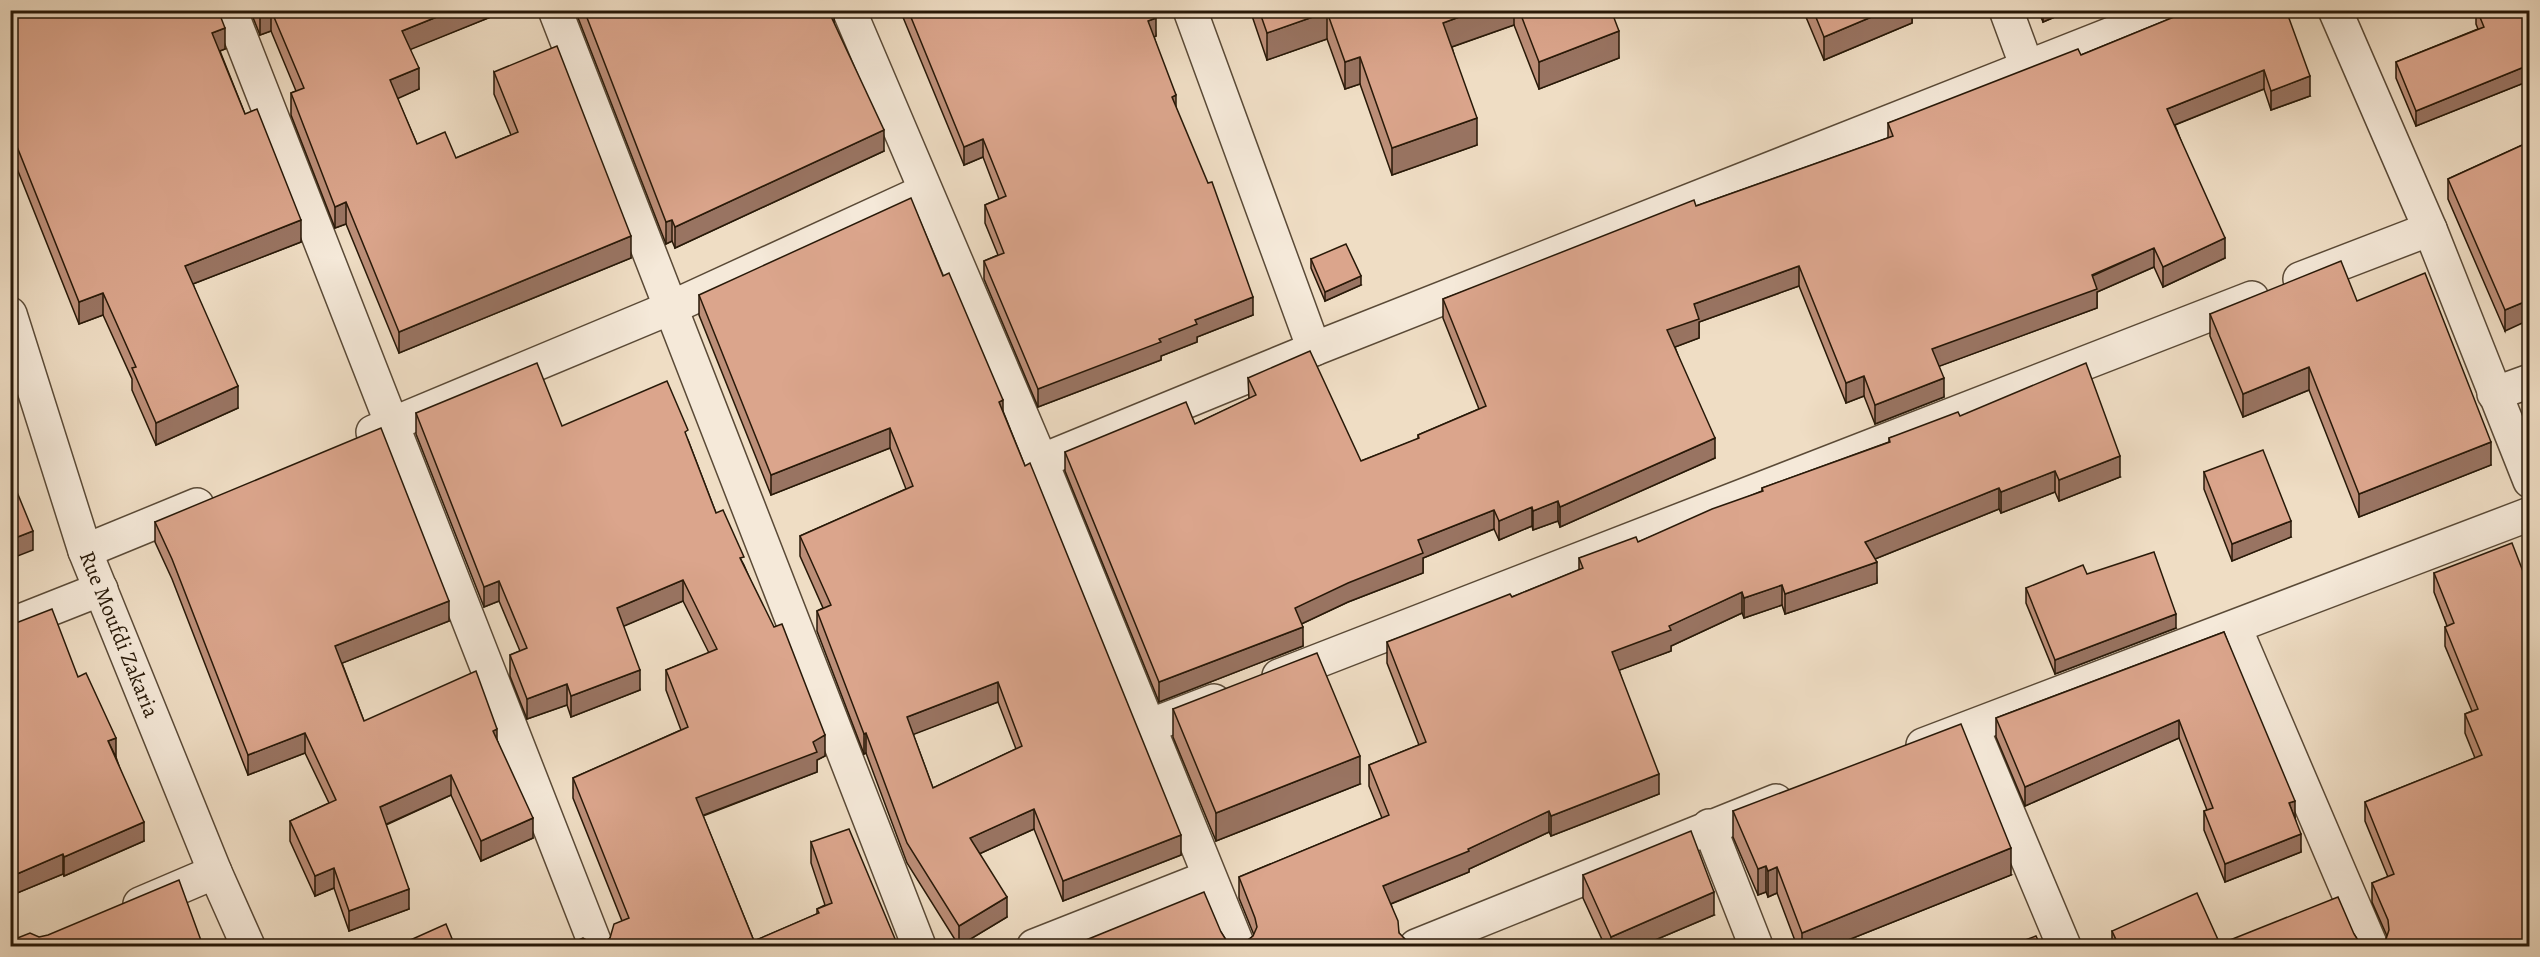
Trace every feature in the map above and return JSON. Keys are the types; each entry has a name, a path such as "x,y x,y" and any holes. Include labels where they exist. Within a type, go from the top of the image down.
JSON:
{"street":[{"path":"230,10 596,946"},
{"path":"555,10 919,946"},
{"path":"849,10 1041,461 1239,946"},
{"path":"1190,10 1314,349"},
{"path":"2006,10 2027,67"},
{"path":"1041,461 1314,349 2172,10"},
{"path":"2335,10 2430,229 2529,481"},
{"path":"348,442 670,308 925,191"},
{"path":"1149,726 2430,229"},
{"name":"Rue Moufdi Zakaria","path":"10,314 86,551 248,946"},
{"path":"2494,394 2529,381"},
{"path":"86,551 228,492"},
{"path":"1895,756 2529,514"},
{"path":"10,624 101,589"},
{"path":"2235,628 2371,946"},
{"path":"1972,727 2064,946"},
{"path":"1428,944 1709,826 1808,789"},
{"path":"1709,826 1756,946"},
{"path":"117,914 216,872"},
{"path":"1034,946 1209,877"}],"building":[{"path":"10,10 82,10 85,17 100,10 218,10 225,28 212,33 245,114 257,109 301,220 185,266 238,386 156,423 132,368 136,367 103,293 79,302 10,129 10,29 12,28"},
{"path":"271,10 454,10 402,31 419,68 390,80 417,144 445,132 456,158 518,132 494,72 557,46 631,236 399,332 346,202 335,207 291,93 304,88"},
{"path":"584,10 828,10 884,130 675,227 672,220 666,222"},
{"path":"908,10 1153,10 1156,18 1148,21 1176,95 1172,97 1208,183 1212,182 1253,297 1195,320 1197,324 1159,339 1161,342 1038,389 984,261 1004,253 985,205 1006,196 983,139 964,147"},
{"path":"1259,10 1478,10 1443,23 1477,118 1392,148 1360,57 1345,62 1327,12 1267,33"},
{"path":"1519,10 1611,10 1619,31 1539,62"},
{"path":"1813,10 1888,10 1824,37"},
{"path":"2191,10 2286,10 2310,76 2271,91 2264,70 2167,109 2225,238 2163,267 2154,248 2092,275 2097,289 1932,349 1944,378 1875,405 1864,376 1846,383 1799,266 1694,304 1699,319 1667,330 1715,438 1560,507 1558,501 1533,511 1532,507 1499,521 1494,510 1418,540 1423,553 1348,583 1295,608 1303,627 1159,682 1065,452 1186,402 1195,424 1256,395 1248,378 1310,351 1361,461 1419,438 1418,435 1486,406 1443,299 1694,200 1696,206 1893,136 1888,123 2078,49 2081,55"},
{"path":"2477,10 2529,10 2529,65 2416,111 2396,62 2484,27"},
{"path":"2529,142 2529,300 2505,310 2448,179"},
{"path":"911,198 943,276 949,273 1003,400 999,402 1025,466 1030,463 1181,835 1063,881 1034,809 970,838 1007,897 959,926 907,843 817,611 831,605 800,536 913,486 890,428 771,475 699,295","holes":["998,682 1022,746 933,788 907,717"]},
{"path":"1346,244 1361,276 1325,292 1311,259"},
{"path":"2341,261 2357,301 2425,273 2491,442 2359,494 2309,367 2243,394 2210,314"},
{"path":"537,363 562,426 667,381 688,430 685,432 716,513 723,510 744,557 740,558 774,627 782,624 825,735 813,742 817,752 696,798 754,941 819,913 817,909 832,903 811,842 849,829 898,946 564,946 583,938 594,944 603,943 610,938 614,924 629,918 573,778 688,727 666,670 717,649 683,580 617,608 640,670 571,696 567,684 527,699 510,655 527,648 499,581 484,587 416,413"},
{"path":"2086,363 2120,456 2059,480 2055,471 2001,492 1999,488 1865,542 1877,562 1785,594 1782,585 1744,598 1742,592 1669,626 1671,630 1612,652 1659,774 1551,816 1549,811 1468,849 1469,851 1383,886 1398,921 1399,933 1410,946 1089,946 1086,940 1204,892 1226,940 1235,944 1244,943 1253,936 1257,927 1239,877 1389,815 1369,765 1426,742 1387,642 1510,594 1512,597 1583,568 1579,558 1636,537 1638,542 1712,509 1763,491 1762,488 1890,442 1889,438 1958,412 1960,416"},
{"path":"381,428 449,601 335,646 364,721 476,671 497,729 493,731 533,818 481,841 451,775 380,807 409,889 349,911 334,868 315,876 290,821 336,800 305,733 248,755 172,559 155,522"},
{"path":"2263,450 2291,521 2232,544 2204,472"},
{"path":"10,475 33,531 10,540"},
{"path":"2512,543 2529,587 2529,946 2369,946 2378,945 2386,939 2389,930 2388,920 2372,883 2394,874 2365,802 2482,755 2465,714 2478,709 2445,627 2454,623 2434,573"},
{"path":"2154,552 2176,614 2055,660 2026,588 2083,565 2087,574"},
{"path":"52,609 78,677 86,673 116,738 108,741 144,822 64,857 63,854 10,877 10,624"},
{"path":"2224,632 2295,801 2289,803 2301,834 2225,864 2204,811 2213,808 2179,720 2025,787 1996,718"},
{"path":"1317,653 1360,756 1216,813 1173,709"},
{"path":"1961,724 2011,848 1802,933 1777,867 1768,871 1766,866 1758,869 1733,811"},
{"path":"1691,831 1714,892 1611,937 1583,875"},
{"path":"179,880 203,946 17,946 15,939 30,933 39,937 48,935"},
{"path":"2197,893 2220,944 2338,897 2359,942 2369,946 2119,946 2112,931"},
{"path":"446,924 455,946 397,946"},
{"path":"2036,936 2041,946 2009,946"}]}
